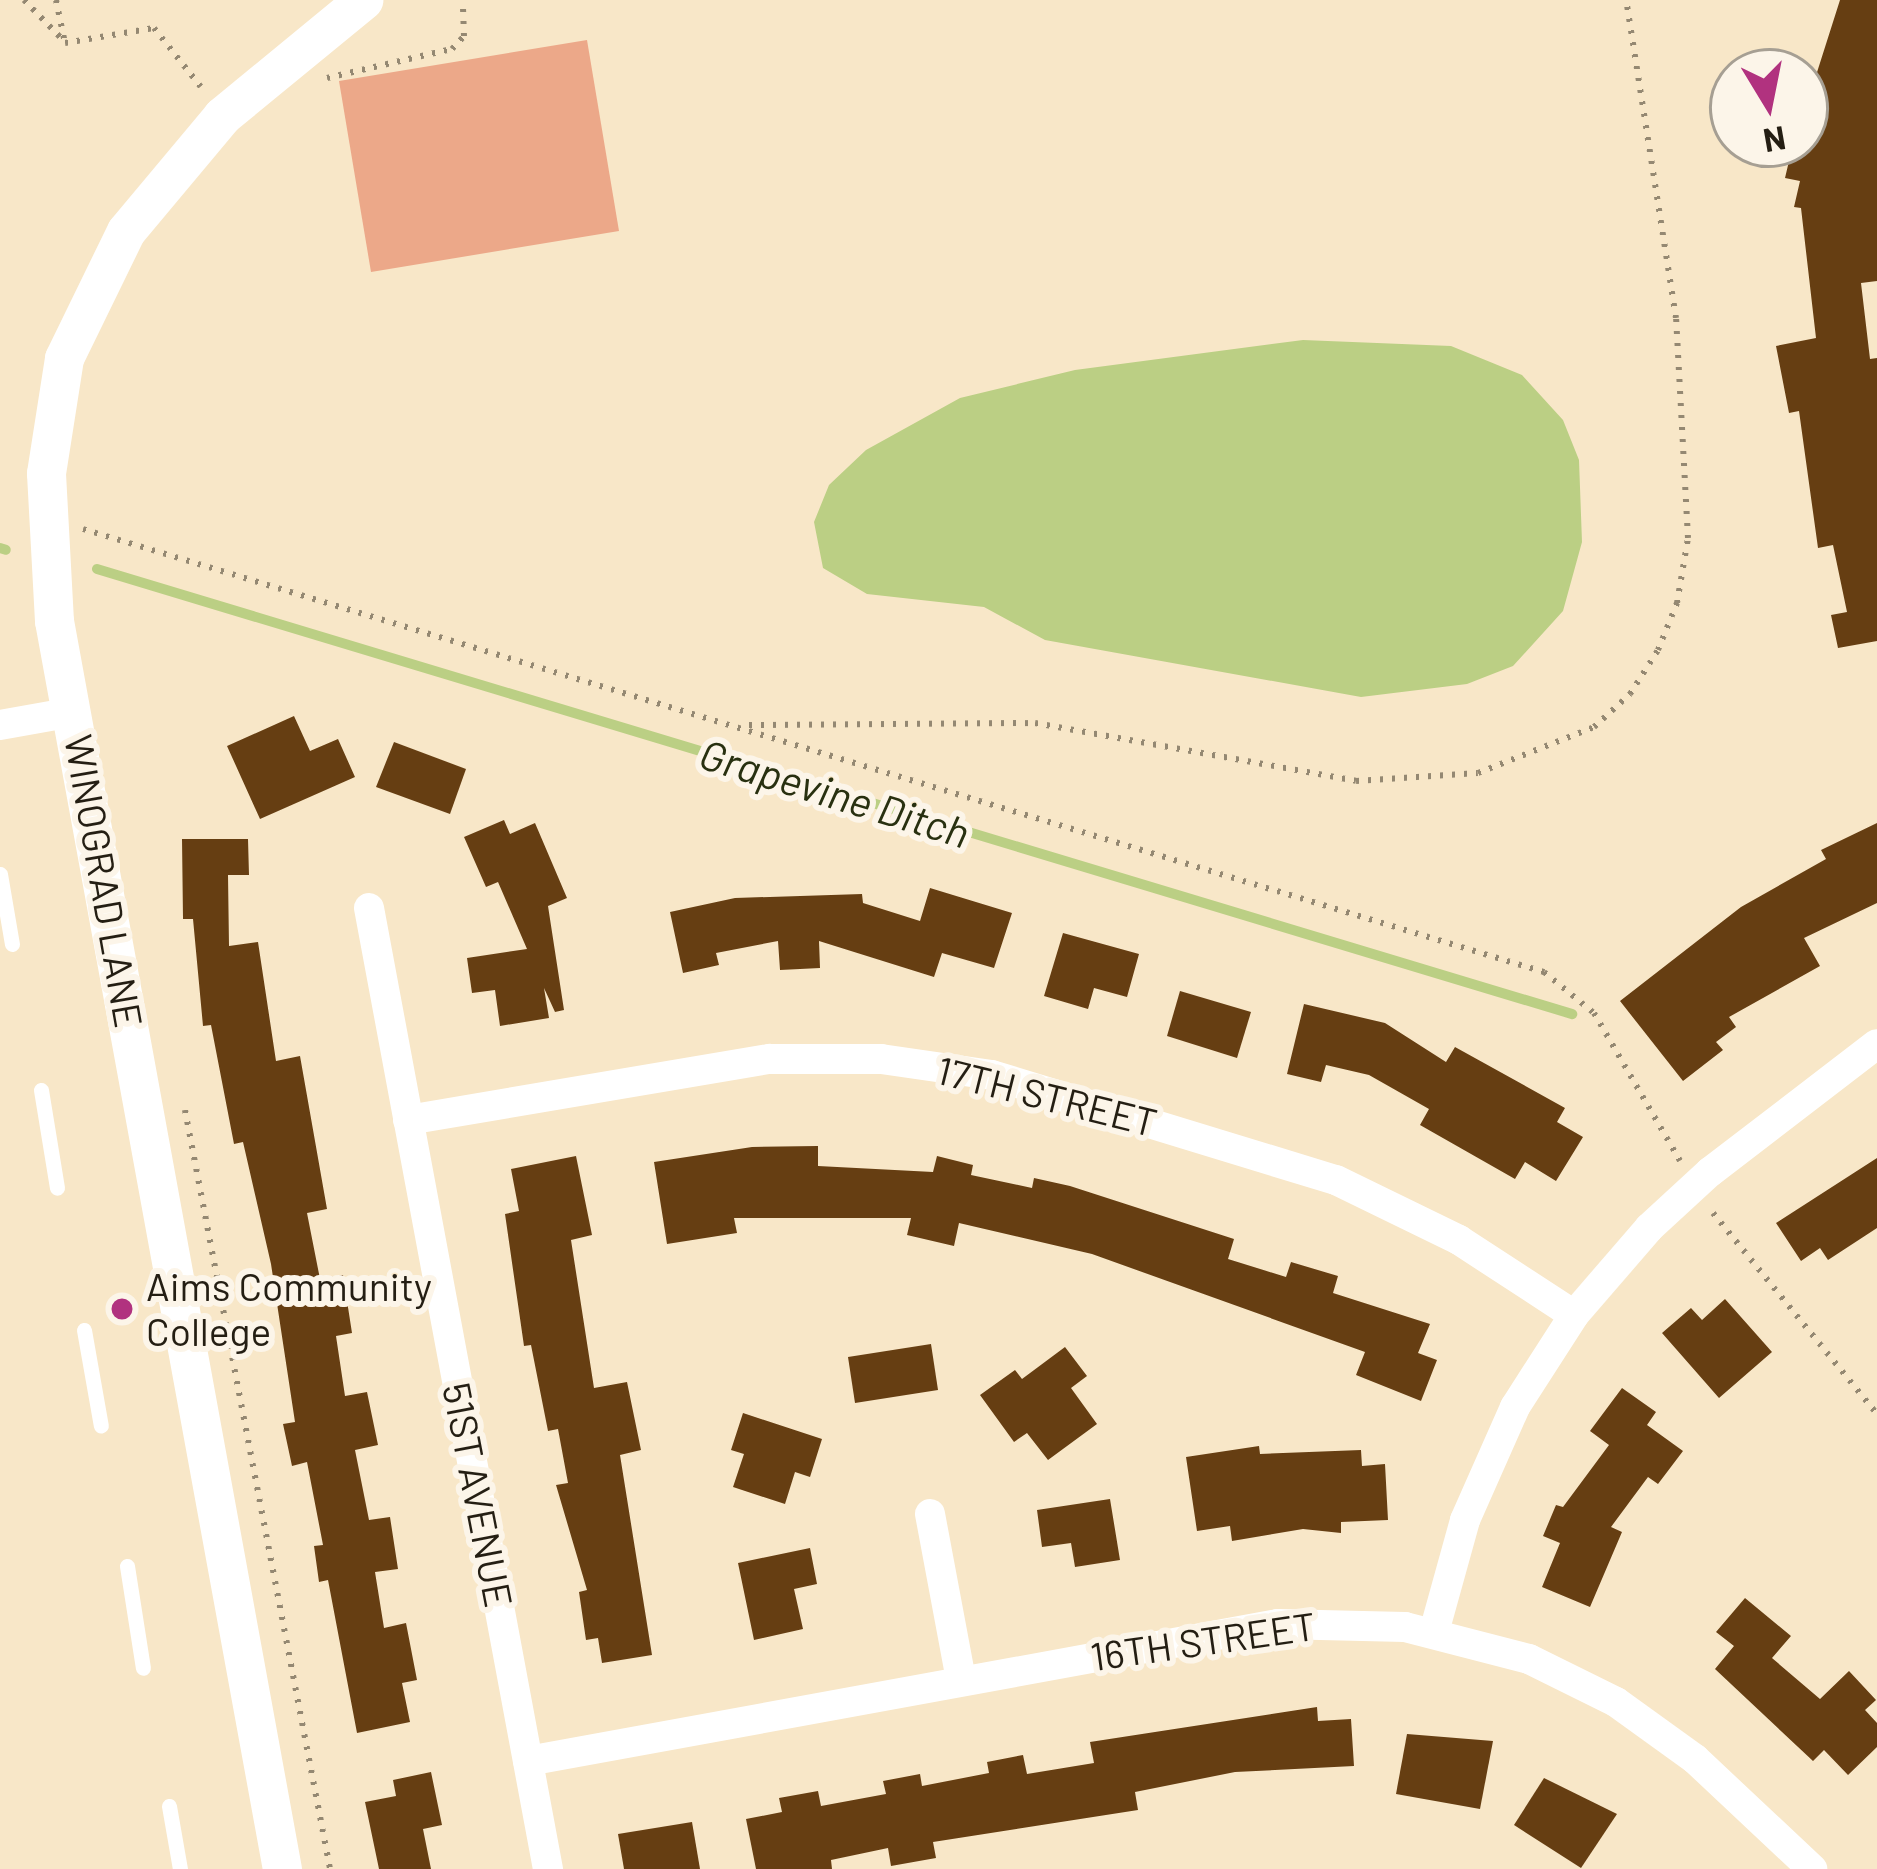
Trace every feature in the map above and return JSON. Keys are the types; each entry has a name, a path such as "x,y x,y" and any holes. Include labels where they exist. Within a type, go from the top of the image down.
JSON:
{"street":[{"name":"WINOGRAD LANE","path":"281,1869 54,621 46,473 64,358 126,231 222,116 363,0"},
{"path":"0,725 73,712"},
{"name":"51ST AVENUE","path":"369,908 548,1869"},
{"path":"1434,1632 1465,1520 1515,1407 1574,1315 1695,1186 1877,1044"},
{"name":"17TH STREET","path":"408,1120 770,1059 881,1060 992,1075 1336,1180 1459,1240 1574,1315"},
{"path":"930,1514 961,1680"},
{"name":"16TH STREET","path":"528,1761 1278,1624 1434,1632 1529,1659 1616,1702 1695,1760 1812,1869"}],"lane":[{"path":"0,874 12,944"},
{"path":"41,1090 57,1188"},
{"path":"84,1330 101,1426"},
{"path":"127,1566 143,1668"},
{"path":"169,1806 180,1869"}],"path":[{"path":"24,0 65,43"},
{"path":"739,725 1035,723 1356,781 1478,773 1594,728 1630,694 1658,650 1677,603 1688,538 1676,318 1626,0"},
{"path":"49,521 739,725 1544,972 1594,1013 1695,1186 1745,1260 1877,1414"},
{"path":"182,1096 330,1869"}],"shaded area":[{"path":"587,40 619,231 371,272 339,81"},
{"path":"1303,340 1451,346 1522,375 1563,420 1579,460 1582,542 1563,611 1513,666 1467,684 1361,697 1045,640 984,607 867,594 823,568 814,522 829,485 866,450 960,398 1075,370"}],"building":[{"path":"1840,0 1877,0 1877,281 1861,283 1870,359 1877,358 1877,641 1838,648 1831,615 1847,612 1833,545 1818,548 1799,411 1789,413 1776,346 1816,338 1801,208 1794,207 1800,181 1785,178 1787,168 1829,168 1829,48 1825,48"},
{"path":"294,716 310,751 338,739 355,777 260,819 227,746"},
{"path":"394,742 466,769 450,814 376,787"},
{"path":"504,820 510,834 535,823 567,898 548,906 564,1010 555,1012 544,988 549,1018 500,1026 495,990 472,993 467,958 527,949 498,882 486,887 464,837"},
{"path":"1877,823 1877,903 1804,938 1820,966 1729,1017 1736,1027 1716,1042 1723,1050 1683,1081 1620,1001 1741,907 1826,859 1821,850"},
{"path":"182,839 248,839 249,875 228,875 229,946 258,942 276,1061 300,1056 327,1209 307,1213 320,1279 343,1275 352,1333 336,1336 345,1396 367,1392 378,1445 355,1450 369,1520 390,1517 398,1569 375,1572 384,1628 406,1623 417,1680 402,1683 410,1722 357,1733 328,1580 319,1582 314,1546 323,1545 307,1462 292,1466 283,1424 295,1422 271,1264 243,1142 234,1144 211,1025 203,1026 193,919 183,919"},
{"path":"930,888 1012,913 994,968 942,953 934,977 819,941 820,968 780,970 778,941 716,953 719,965 683,973 670,912 735,898 862,894 863,903 920,921"},
{"path":"1063,933 1139,954 1127,997 1094,988 1088,1009 1044,996"},
{"path":"1180,991 1251,1012 1237,1058 1167,1036"},
{"path":"1304,1004 1385,1023 1446,1062 1455,1047 1565,1108 1557,1122 1583,1137 1556,1181 1525,1162 1515,1179 1420,1125 1429,1109 1369,1075 1326,1065 1321,1082 1287,1074"},
{"path":"818,1146 818,1166 933,1172 937,1156 973,1165 971,1175 1032,1188 1034,1178 1070,1186 1234,1239 1228,1259 1286,1277 1291,1262 1338,1276 1333,1293 1430,1324 1418,1353 1437,1360 1421,1401 1356,1375 1365,1352 1092,1254 959,1223 954,1246 907,1235 911,1218 734,1218 737,1233 667,1244 654,1162 752,1147"},
{"path":"576,1156 592,1235 571,1240 594,1388 627,1382 641,1450 620,1455 652,1655 602,1663 598,1638 586,1640 579,1592 587,1590 556,1485 568,1483 558,1429 548,1431 531,1345 524,1346 505,1214 519,1211 511,1169"},
{"path":"1877,1158 1877,1228 1828,1260 1820,1248 1801,1261 1776,1223"},
{"path":"1725,1299 1772,1352 1719,1398 1662,1333 1691,1308 1702,1320"},
{"path":"931,1344 938,1390 855,1403 848,1357"},
{"path":"1065,1347 1087,1376 1071,1388 1097,1424 1048,1460 1027,1433 1014,1442 980,1395 1015,1370 1022,1379"},
{"path":"1622,1388 1656,1412 1647,1425 1683,1451 1658,1484 1648,1477 1611,1527 1622,1532 1590,1607 1542,1587 1560,1543 1543,1536 1556,1505 1563,1507 1609,1445 1590,1431"},
{"path":"743,1413 822,1439 810,1477 795,1472 785,1504 733,1487 744,1454 731,1450"},
{"path":"1259,1446 1260,1454 1361,1450 1362,1466 1385,1464 1388,1520 1341,1522 1341,1533 1303,1529 1232,1541 1230,1526 1197,1531 1186,1457"},
{"path":"1110,1499 1120,1560 1075,1567 1071,1543 1042,1547 1037,1510"},
{"path":"810,1548 817,1584 794,1589 803,1629 754,1640 738,1563"},
{"path":"1745,1598 1791,1636 1772,1658 1820,1699 1849,1671 1876,1700 1865,1710 1877,1723 1877,1747 1848,1775 1824,1750 1813,1761 1715,1669 1734,1646 1716,1632"},
{"path":"1317,1707 1318,1721 1351,1719 1354,1766 1235,1772 1135,1792 1138,1810 933,1842 936,1858 891,1866 888,1848 831,1860 832,1869 756,1869 746,1819 782,1812 779,1798 818,1791 821,1806 886,1794 883,1781 920,1774 922,1786 989,1773 987,1762 1023,1755 1027,1774 1094,1763 1090,1742"},
{"path":"1407,1734 1493,1741 1480,1809 1396,1794"},
{"path":"431,1772 442,1825 423,1829 431,1869 379,1869 365,1802 396,1796 393,1780"},
{"path":"1544,1778 1617,1814 1581,1868 1514,1825"},
{"path":"692,1822 700,1869 624,1869 618,1834"}],"waterway":[{"name":"Grapevine Ditch","path":"0,548 6,550"},
{"name":"Grapevine Ditch","path":"97,569 1572,1014"}],"place":[{"name":"Aims Community College","path":"122,1309"}]}
